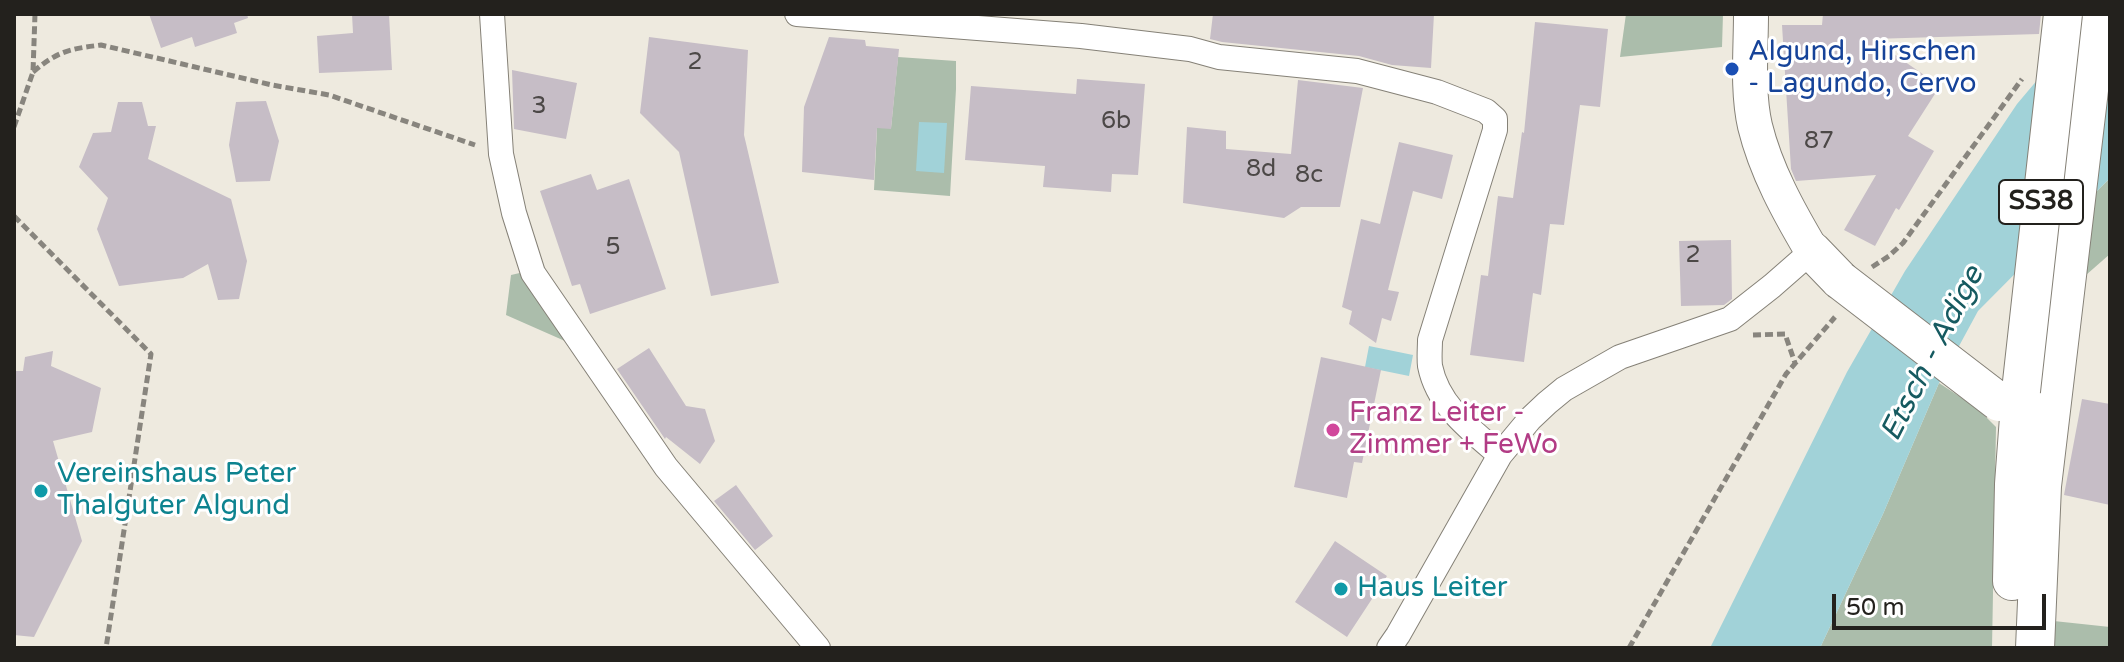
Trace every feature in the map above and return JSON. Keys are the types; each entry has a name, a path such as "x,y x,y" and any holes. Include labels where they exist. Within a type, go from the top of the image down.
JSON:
{"main road":[{"path":"1751,14 1755,127 1779,194 1812,251 1849,288 2013,405"},
{"name":"SS38","path":"2011,648 2013,405 2063,14"},
{"name":"SS38","path":"2035,648 2042,486 2098,14"}],"street":[{"path":"492,14 501,154 514,213 533,273 666,467 818,648"},
{"path":"797,14 1081,36 1190,49 1219,57 1357,71 1437,92 1486,111 1495,119 1495,130 1430,340 1430,364 1437,386 1457,418 1500,455"},
{"path":"1389,648 1500,455 1530,419 1564,389 1620,357 1730,319 1812,251"}],"path":[{"path":"14,127 33,72 35,14"},
{"path":"33,72 52,56 74,48 101,45 272,85 329,95 501,154"},
{"path":"1629,648 1786,374 1849,288 1903,243 2022,79"},
{"path":"14,216 151,354 106,648"},
{"path":"1753,335 1785,334 1795,364"}],"green space":[{"path":"1626,14 1723,14 1722,47 1620,57"},
{"path":"898,57 956,61 950,196 874,190 877,128 891,128"},
{"path":"2110,178 2110,254 2086,275 2096,192"},
{"path":"524,272 574,345 506,315 511,275"},
{"path":"1939,383 1977,408 1996,427 1992,648 1820,648 1883,514"},
{"path":"2035,619 2110,627 2110,648 2035,648"}],"water":[{"name":"Etsch - Adige","path":"2093,14 2110,14 2110,178 1978,311 1939,383 1883,514 1820,648 1710,648 1847,372 1905,271 2017,104"},
{"path":"919,122 947,123 944,173 916,171"},
{"path":"1369,346 1413,355 1409,376 1365,367"}],"building":[{"path":"149,14 247,14 248,18 234,23 237,33 195,47 192,37 161,48"},
{"path":"352,14 389,14 392,70 319,73 317,36 353,33"},
{"path":"1213,14 1434,14 1431,68 1392,65 1359,56 1222,42 1210,39"},
{"path":"1823,14 2041,14 2039,34 1872,39 1940,86 1908,136 1934,151 1875,246 1844,230 1876,175 1796,181 1791,169 1782,25 1822,25"},
{"path":"1535,22 1608,29 1600,107 1580,105 1564,225 1550,224 1541,295 1533,293 1524,362 1470,355 1481,275 1488,276 1498,196 1513,198 1524,133"},
{"path":"649,37 748,50 744,135 779,283 711,296 679,152 640,113"},
{"path":"829,37 865,40 866,46 899,49 891,129 877,128 874,180 802,172 804,107"},
{"path":"512,70 577,83 566,139 514,129"},
{"path":"1077,79 1145,84 1138,175 1112,174 1111,192 1043,187 1045,166 965,160 971,86 1076,94"},
{"path":"1298,80 1363,88 1340,207 1301,207 1284,218 1183,203 1187,127 1226,131 1226,149 1291,154"},
{"path":"266,101 279,141 270,181 236,182 229,145 236,102"},
{"path":"118,102 142,102 148,126 156,126 148,159 231,199 247,261 239,299 218,300 208,264 183,278 119,286 97,229 108,198 79,167 93,133 111,132"},
{"path":"1399,142 1453,155 1442,199 1413,191 1388,290 1399,292 1391,321 1382,318 1376,343 1349,324 1352,311 1342,307 1361,219 1380,224"},
{"path":"591,174 597,190 629,179 666,289 590,314 580,284 572,286 540,191"},
{"path":"1731,240 1732,299 1724,305 1681,306 1679,241"},
{"path":"649,348 686,406 705,409 715,441 700,464 665,439 617,369"},
{"name":"Vereinshaus Peter Thalguter Algund","path":"53,351 51,366 101,388 92,432 53,441 82,541 34,637 14,635 14,371 23,371 25,357"},
{"path":"1321,357 1381,370 1362,463 1354,462 1347,498 1294,487"},
{"path":"2082,399 2110,404 2110,505 2064,495"},
{"path":"736,485 773,536 755,550 714,501"},
{"name":"Haus Leiter","path":"1335,541 1387,576 1347,637 1295,602"}],"place":[{"name":"Algund, Hirschen - Lagundo, Cervo","path":"1732,69"},
{"name":"Franz Leiter - Zimmer + FeWo","path":"1333,430"},
{"name":"Vereinshaus Peter Thalguter Algund","path":"41,491"},
{"name":"Haus Leiter","path":"1341,589"}]}
